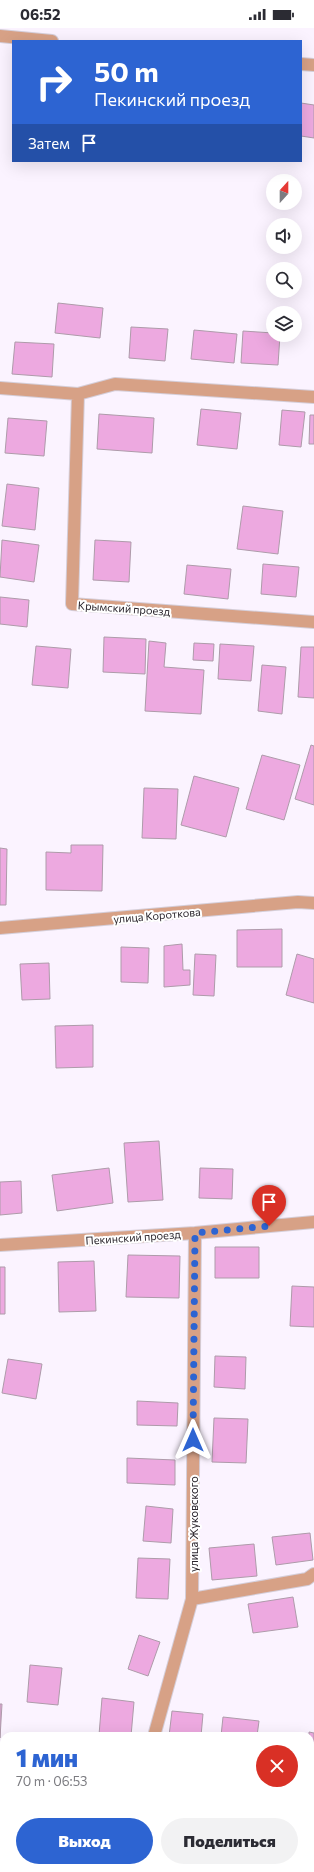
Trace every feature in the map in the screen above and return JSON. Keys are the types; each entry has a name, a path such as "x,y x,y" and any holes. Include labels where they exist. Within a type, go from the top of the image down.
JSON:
{"street":[{"path":"0,36 42,40"},
{"path":"302,64 314,65"},
{"path":"0,388 78,394 115,384 314,397"},
{"name":"Крымский проезд","path":"78,394 72,604 314,622"},
{"name":"улица Короткова","path":"0,928 298,902 314,904"},
{"name":"Пекинский проезд","path":"0,1245 195,1233 314,1222"},
{"name":"улица Жуковского","path":"155,1732 192,1599 195,1233"},
{"path":"192,1599 307,1579 314,1574"}],"building":[{"path":"302,103 314,105 314,138 302,136"},
{"path":"58,303 103,308 100,338 55,333"},
{"path":"131,327 168,329 165,361 129,358"},
{"path":"194,330 237,334 234,363 191,359"},
{"path":"243,331 266,333 266,342 280,342 278,365 241,363"},
{"path":"15,342 54,344 52,377 12,374"},
{"path":"201,409 241,413 237,449 197,445"},
{"path":"282,410 305,412 301,447 279,445"},
{"path":"99,414 154,418 152,453 97,449"},
{"path":"310,415 314,415 314,444 309,444"},
{"path":"8,418 47,421 44,456 5,453"},
{"path":"7,484 39,488 35,530 2,526"},
{"path":"243,506 283,511 278,554 237,549"},
{"path":"2,540 39,545 34,582 0,577"},
{"path":"95,540 131,542 129,582 93,580"},
{"path":"263,564 299,567 296,597 261,594"},
{"path":"187,565 231,569 228,599 184,594"},
{"path":"0,597 29,600 27,627 0,624"},
{"path":"104,637 146,639 145,674 103,672"},
{"path":"149,641 166,643 164,667 204,670 201,714 145,711"},
{"path":"194,643 214,644 213,661 193,660"},
{"path":"220,644 254,646 251,681 218,679"},
{"path":"36,646 71,649 68,688 32,685"},
{"path":"301,647 314,647 314,698 298,697"},
{"path":"262,665 286,667 282,714 258,711"},
{"path":"311,745 314,746 314,805 295,799"},
{"path":"262,755 300,765 284,820 246,809"},
{"path":"194,776 239,788 226,837 181,825"},
{"path":"144,788 178,789 176,839 142,838"},
{"path":"71,845 103,845 102,891 46,890 46,852 71,853"},
{"path":"0,848 7,849 6,905 0,905"},
{"path":"282,929 282,967 237,967 237,930"},
{"path":"182,944 183,970 190,970 190,985 164,987 164,946"},
{"path":"121,947 149,948 148,983 121,982"},
{"path":"195,954 216,955 214,996 193,995"},
{"path":"297,954 314,959 314,1003 286,995"},
{"path":"49,963 50,999 22,1000 20,964"},
{"path":"93,1025 93,1067 56,1068 55,1026"},
{"path":"159,1141 163,1200 128,1202 124,1143"},
{"path":"109,1168 113,1203 57,1211 52,1175"},
{"path":"200,1168 233,1169 232,1199 199,1198"},
{"path":"21,1181 22,1213 0,1215 0,1182"},
{"path":"215,1247 259,1247 259,1278 215,1278"},
{"path":"128,1255 180,1256 179,1298 126,1297"},
{"path":"94,1261 96,1311 59,1312 58,1262"},
{"path":"0,1267 5,1267 5,1314 0,1314"},
{"path":"292,1286 314,1287 314,1327 290,1326"},
{"path":"215,1356 246,1357 245,1389 214,1387"},
{"path":"8,1359 42,1364 36,1399 2,1393"},
{"path":"137,1401 178,1403 177,1426 137,1425"},
{"path":"214,1418 248,1419 246,1463 212,1462"},
{"path":"127,1458 175,1460 175,1485 127,1483"},
{"path":"146,1506 173,1509 171,1543 143,1541"},
{"path":"310,1533 313,1560 276,1565 272,1537"},
{"path":"254,1544 257,1576 212,1580 209,1548"},
{"path":"138,1558 170,1559 168,1599 136,1598"},
{"path":"293,1597 298,1627 253,1633 248,1604"},
{"path":"139,1635 160,1642 148,1676 128,1669"},
{"path":"30,1665 62,1668 58,1705 27,1702"},
{"path":"102,1698 134,1702 131,1732 99,1732"},
{"path":"0,1704 2,1704 0,1732"},
{"path":"172,1711 203,1714 201,1732 169,1732"},
{"path":"223,1717 259,1721 258,1732 221,1732"}],"route":[{"path":"193,1440 195,1233 269,1226"}]}
